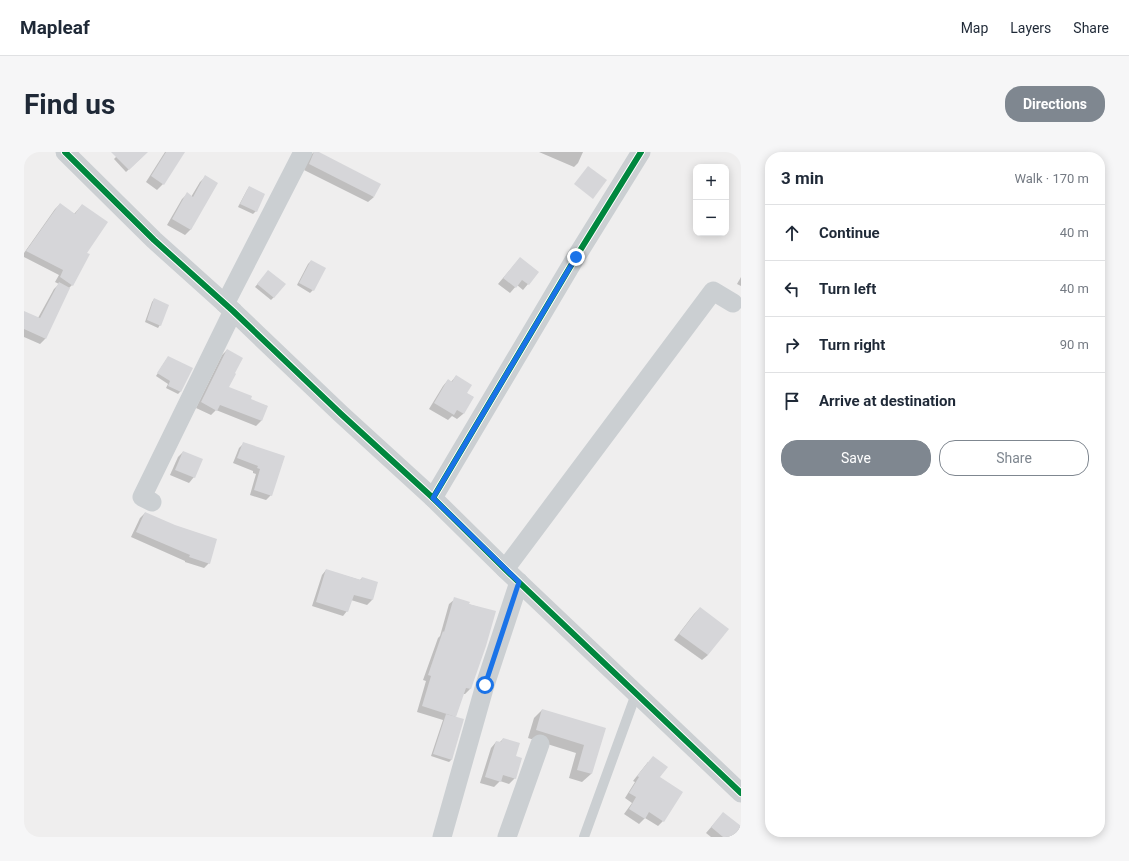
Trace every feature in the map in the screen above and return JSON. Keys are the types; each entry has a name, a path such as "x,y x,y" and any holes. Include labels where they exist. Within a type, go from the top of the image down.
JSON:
{"street":[{"path":"65,152 154,240 229,307 341,414 433,498 505,569 741,793"},
{"path":"152,502 142,497 229,307 303,152"},
{"path":"433,498 576,257 641,152"},
{"path":"505,569 713,291 733,304"},
{"path":"442,837 485,685 519,582"},
{"path":"507,837 540,744"}],"lane":[{"path":"584,837 636,694"}],"building":[{"path":"111,152 148,152 129,170"},
{"path":"166,152 185,152 164,185 151,176"},
{"path":"314,152 319,152 381,184 374,197 309,164"},
{"path":"588,166 607,180 593,199 574,184"},
{"path":"205,175 218,183 191,230 172,219 187,192 193,197"},
{"path":"249,186 265,194 257,212 240,204"},
{"path":"60,203 75,214 82,204 108,222 87,253 90,254 73,286 60,277 63,270 26,251"},
{"path":"520,257 539,272 529,285 522,280 516,288 503,278"},
{"path":"311,260 326,268 314,291 299,283"},
{"path":"268,270 286,284 274,298 257,284"},
{"path":"59,282 70,288 46,339 24,329 24,311 40,318"},
{"path":"154,298 169,305 161,326 147,320"},
{"path":"227,349 243,358 229,387 252,396 251,399 268,406 262,421 220,405 217,411 201,402"},
{"path":"168,356 193,368 181,392 168,386 170,381 157,373"},
{"path":"456,375 472,385 467,393 474,397 464,414 457,410 454,415 434,403 448,379 452,382"},
{"path":"243,442 285,456 272,496 254,490 260,469 257,468 258,466 237,458"},
{"path":"183,451 203,459 195,478 175,470"},
{"path":"145,512 175,525 217,539 210,564 189,557 190,555 136,532"},
{"path":"326,569 361,580 362,577 378,582 373,600 354,595 348,612 316,602"},
{"path":"454,597 470,602 469,604 496,611 471,689 466,688 456,717 422,706 431,676 428,675 443,631 444,632"},
{"path":"700,607 729,629 708,655 679,634"},
{"path":"542,709 606,728 592,774 577,770 584,745 536,730"},
{"path":"446,714 464,719 452,760 433,754"},
{"path":"503,738 520,743 516,756 522,758 516,779 503,775 501,782 485,777 496,741 501,742"},
{"path":"653,756 668,767 660,777 683,792 664,822 649,812 645,819 629,809 636,797 629,793 639,777 637,776"},
{"path":"723,812 741,826 741,837 723,837 711,827"}],"cycle path":[{"path":"65,152 154,240 233,311 341,414 433,498 505,569 741,793"},
{"path":"433,498 576,257 641,152"}],"route":[{"path":"485,685 519,582 433,498 576,257"}]}
